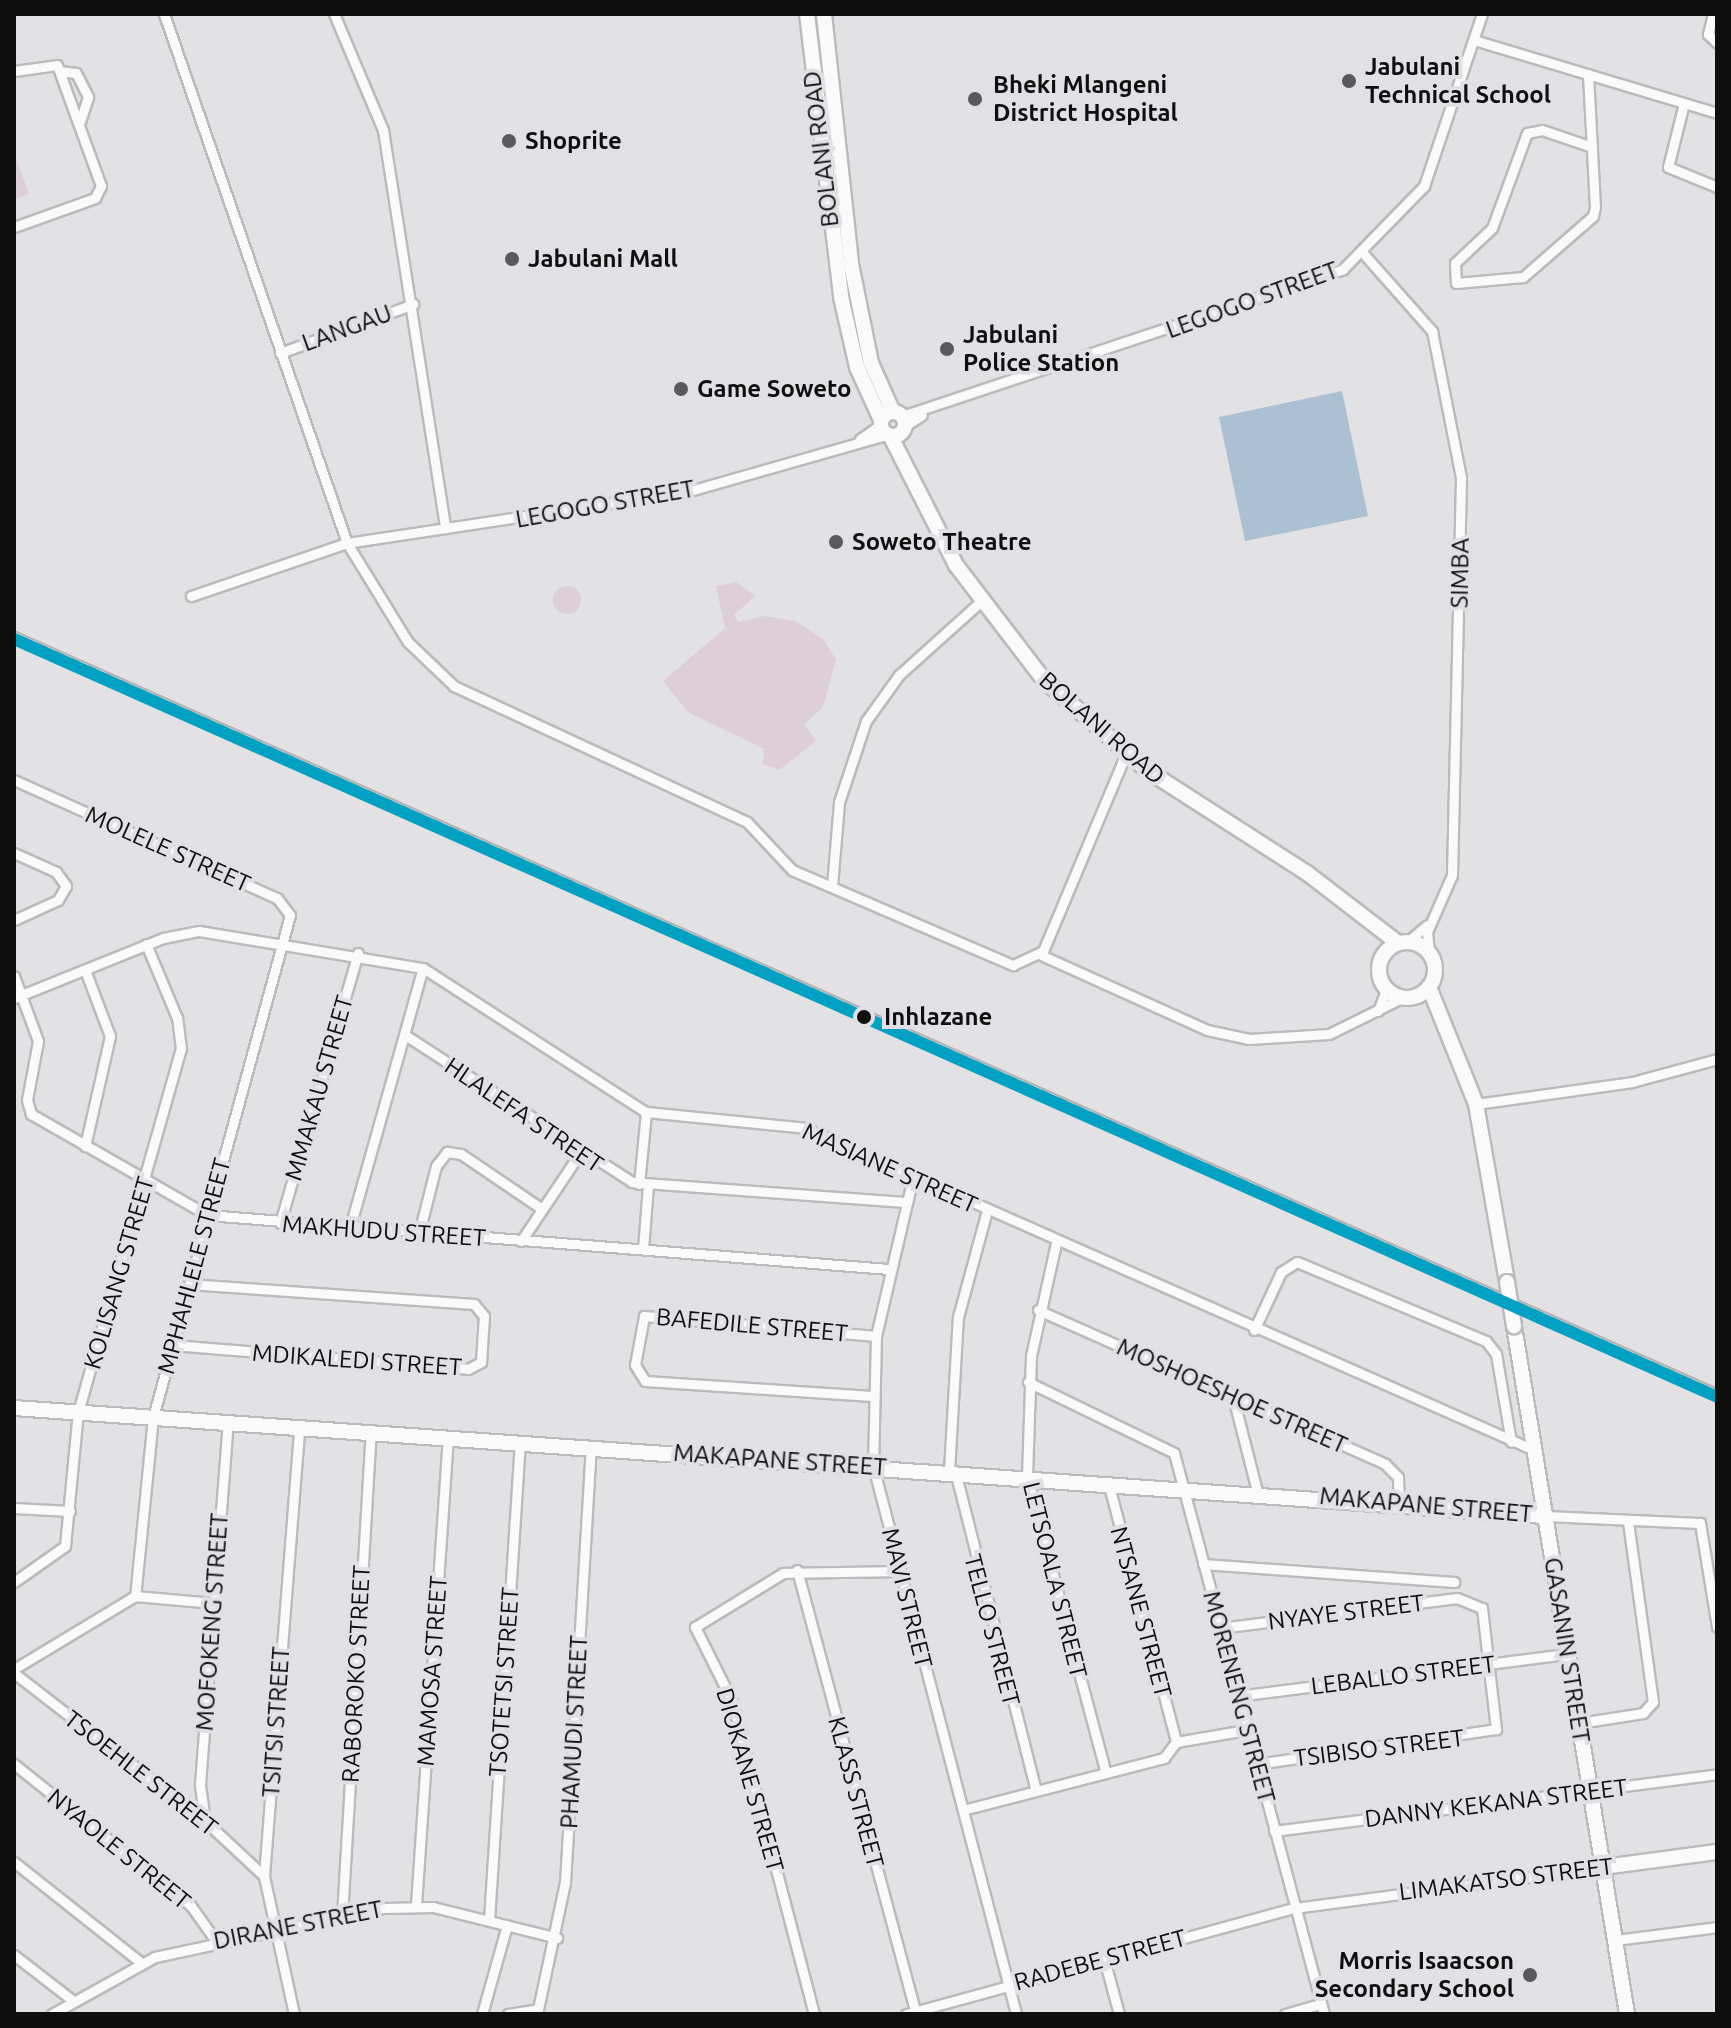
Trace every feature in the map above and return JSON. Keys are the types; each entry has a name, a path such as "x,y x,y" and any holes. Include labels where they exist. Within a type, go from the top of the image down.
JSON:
{"street":[{"path":"164,14 347,543 408,642 454,686 747,822 787,866 993,961 1020,964 1041,955 1126,754"},
{"path":"334,14 383,130 413,304 445,528"},
{"name":"BOLANI ROAD","path":"807,14 844,309 857,367 892,426"},
{"name":"BOLANI ROAD","path":"824,14 851,264 871,363 905,463 980,602 1044,680 1126,754 1316,879 1370,925 1403,943"},
{"name":"LEGOGO STREET","path":"191,596 347,543 686,492 857,441 925,413 1326,277 1362,252 1428,179 1482,14"},
{"path":"1713,14 1708,34 1717,43"},
{"path":"1474,40 1717,113"},
{"path":"14,71 51,62 60,71 99,195 14,227"},
{"path":"60,71 76,73 88,97 79,125"},
{"path":"1588,74 1592,147 1591,218 1523,277 1456,283 1455,263 1492,228 1527,133 1542,130 1592,147"},
{"path":"1684,103 1668,167 1717,187"},
{"name":"SIMBA","path":"1362,252 1432,331 1461,478 1452,875 1433,920"},
{"name":"LANGAU","path":"280,353 413,304"},
{"path":"832,886 839,802 866,721 899,675 980,602"},
{"name":"MOLELE STREET","path":"14,780 277,898 290,915 288,943"},
{"path":"14,853 56,872 65,892 14,920"},
{"path":"1410,997 1387,988 1380,972 1386,952 1433,920"},
{"path":"1041,955 1228,1036 1310,1038 1376,1014 1429,987 1435,971 1429,952 1433,920"},
{"name":"BOLANI ROAD","path":"1370,925 1386,952"},
{"name":"MASIANE STREET","path":"18,997 146,944 199,931 358,953 423,968 646,1112 805,1128 1056,1243 1534,1450"},
{"name":"MPHAHLELE STREET","path":"135,1596 153,1417 207,1215 288,943"},
{"path":"1403,943 1429,952"},
{"name":"KOLISANG STREET","path":"14,1582 61,1553 70,1511 78,1412 145,1182 182,1038 146,944"},
{"name":"MMAKAU STREET","path":"280,1223 358,953"},
{"path":"350,1227 423,968"},
{"path":"85,970 110,1036 85,1146"},
{"path":"14,976 18,997"},
{"name":"GASANIN STREET","path":"1429,987 1437,1014 1476,1104 1627,2014"},
{"path":"1376,1014 1387,988"},
{"name":"MAKHUDU STREET","path":"18,997 38,1041 27,1109 145,1182 207,1215 888,1269"},
{"name":"GASANIN STREET","path":"1410,997 1437,1014"},
{"name":"HLALEFA STREET","path":"405,1035 580,1153 644,1184"},
{"path":"1476,1104 1632,1082 1717,1059"},
{"path":"643,1249 646,1112"},
{"path":"419,1233 436,1166 447,1152 461,1154 542,1209"},
{"path":"521,1241 580,1153"},
{"name":"MAVI STREET","path":"913,1177 888,1269 876,1336 872,1396 873,1466 1016,2014"},
{"path":"644,1184 907,1202"},
{"name":"TELLO STREET","path":"987,1210 960,1304 952,1471 1035,1788"},
{"name":"LETSOALA STREET","path":"1056,1243 1038,1310 1028,1382 1027,1477 1106,1773"},
{"path":"1254,1330 1281,1272 1297,1262 1486,1341 1496,1354 1511,1442"},
{"name":"MDIKALEDI STREET","path":"172,1345 468,1369 482,1357 478,1305 189,1284"},
{"name":"MOSHOESHOE STREET","path":"1038,1310 1385,1464 1398,1477 1399,1502"},
{"name":"BAFEDILE STREET","path":"872,1396 635,1375 644,1316 876,1336"},
{"name":"MORENENG STREET","path":"1028,1382 1168,1445 1183,1485 1322,2009"},
{"path":"1233,1397 1257,1491"},
{"name":"MAKAPANE STREET","path":"14,1408 520,1444 1183,1485 1545,1516"},
{"name":"MOFOKENG STREET","path":"205,1821 200,1784 228,1422"},
{"name":"TSITSI STREET","path":"294,2014 264,1876 299,1427"},
{"name":"RABOROKO STREET","path":"342,1916 371,1432"},
{"name":"MAMOSA STREET","path":"416,1905 448,1438"},
{"name":"TSOTETSI STREET","path":"489,1920 520,1444"},
{"name":"PHAMUDI STREET","path":"537,2011 557,1938 591,1447"},
{"name":"NTSANE STREET","path":"1108,1481 1176,1742"},
{"path":"14,1508 70,1511"},
{"path":"1545,1516 1700,1523 1717,1627"},
{"path":"1579,1723 1643,1713 1653,1702 1628,1521"},
{"path":"1203,1564 1454,1582"},
{"name":"DIOKANE STREET","path":"814,2014 732,1701 695,1632 707,1615 797,1570 899,1571"},
{"name":"KLASS STREET","path":"797,1570 912,2013"},
{"path":"1428,1580 1438,1600"},
{"path":"14,1671 135,1596 214,1603"},
{"name":"NYAYE STREET","path":"1220,1628 1438,1600 1472,1599 1482,1608 1491,1663"},
{"name":"LEBALLO STREET","path":"1238,1696 1567,1654"},
{"name":"TSIBISO STREET","path":"1256,1764 1479,1735 1499,1726 1491,1663"},
{"name":"TSOEHLE STREET","path":"14,1671 205,1821 264,1876"},
{"path":"963,1810 1035,1788 1164,1758 1176,1742 1246,1730"},
{"path":"1086,1776 1102,1761"},
{"name":"NYAOLE STREET","path":"14,1764 191,1906 216,1941"},
{"name":"DANNY KEKANA STREET","path":"1274,1831 1717,1774"},
{"name":"LIMAKATSO STREET","path":"1294,1908 1717,1852"},
{"path":"14,1862 140,1962"},
{"name":"DIRANE STREET","path":"52,2014 140,1962 216,1941 342,1916 416,1905 557,1938"},
{"name":"RADEBE STREET","path":"912,2013 1294,1908"},
{"path":"482,2014 507,1925"},
{"path":"1616,1940 1717,1927"},
{"path":"14,1955 72,2000"},
{"path":"1104,1959 1119,2014"},
{"path":"1285,2014 1322,2009"},
{"path":"508,2014 537,2011"}],"shaded area":[{"path":"14,153 29,194 14,199"},
{"path":"736,582 755,596 734,615 738,622 764,616 795,621 824,640 836,660 823,707 804,724 816,741 779,770 763,764 764,749 688,712 663,681 725,628 716,586"},
{"path":"567,586 577,590 581,600 577,610 567,614 557,610 553,600 557,590"}],"water":[{"path":"1342,391 1368,516 1245,541 1219,417"}],"railway":[{"path":"14,633 1717,1391"}],"transit line":[{"path":"14,639 1717,1397"}],"place":[{"name":"Jabulani Technical School","path":"1349,81"},
{"name":"Bheki Mlangeni District Hospital","path":"975,99"},
{"name":"Shoprite","path":"509,141"},
{"name":"Jabulani Mall","path":"512,259"},
{"name":"Jabulani Police Station","path":"947,349"},
{"name":"Game Soweto","path":"681,389"},
{"name":"Soweto Theatre","path":"836,542"},
{"name":"Inhlazane","path":"864,1017"},
{"name":"Morris Isaacson Secondary School","path":"1530,1975"}]}
